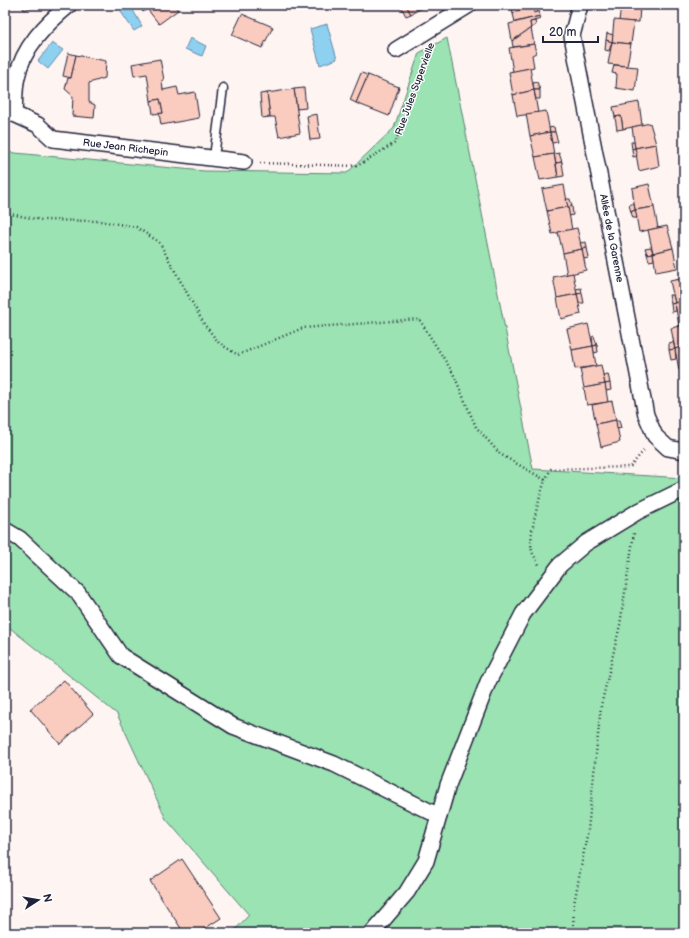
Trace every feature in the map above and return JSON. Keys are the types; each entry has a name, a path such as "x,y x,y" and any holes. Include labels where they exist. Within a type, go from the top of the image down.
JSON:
{"street":[{"path":"9,116 17,77 27,49 55,17 69,5"},
{"name":"Rue Jules Supervielle","path":"396,50 469,5"},
{"name":"Allée de la Garenne","path":"580,5 572,36 646,415 655,436 668,448 684,451"},
{"name":"Rue Jean Richepin","path":"9,116 38,125 53,139 214,157 244,162"},
{"path":"372,933 407,892 426,861 448,785 488,682 523,614 560,565 586,543 637,512 684,489"},
{"path":"5,530 20,539 78,593 121,656 233,726 334,764 439,816"}],"lane":[{"path":"214,157 223,88"}],"path":[{"name":"Rue Jules Supervielle","path":"244,162 357,166 395,144 440,23"},
{"path":"5,213 42,220 100,221 136,226 159,242 204,324 219,343 238,355 303,328 419,319 454,373 476,427 500,454 545,480"},
{"path":"547,582 532,550 532,534 538,503 545,480 551,469 630,467 655,436"},
{"path":"573,933 574,904 588,830 601,706 620,625 637,512"}],"green space":[{"path":"447,38 533,469 684,478 684,933 232,933 249,915 166,819 117,714 5,624 5,152 204,171 347,173 394,128 419,53"}],"water":[{"path":"130,5 142,26 134,31 121,12"},
{"path":"327,24 337,59 320,65 310,29"},
{"path":"190,38 206,46 202,56 185,49"},
{"path":"52,43 63,50 48,69 38,61"}],"building":[{"path":"22,5 39,5 24,10"},
{"path":"137,5 144,5 147,9 143,12"},
{"path":"144,5 174,5 178,10 159,24"},
{"path":"400,5 406,5 411,14 406,16"},
{"path":"406,5 427,5 411,14"},
{"path":"511,5 528,5 513,14"},
{"path":"528,5 532,5 534,13 539,11 540,16 515,22 513,14"},
{"path":"621,5 640,5 639,22 619,21"},
{"path":"242,14 273,27 262,48 232,35"},
{"path":"540,16 541,19 530,22 531,28 512,41 509,24"},
{"path":"614,20 634,22 631,44 612,42"},
{"path":"535,21 536,25 531,28 530,22"},
{"path":"531,28 534,44 513,47 512,41"},
{"path":"607,33 613,35 612,42 606,40"},
{"path":"606,40 612,42 609,51 605,50"},
{"path":"612,42 631,44 627,66 608,64"},
{"path":"534,44 536,53 532,55 534,67 513,72 509,48"},
{"path":"68,53 76,55 71,78 63,76"},
{"path":"76,55 106,61 105,78 89,83 89,102 95,105 94,118 72,116 73,96 65,89 68,78 71,78"},
{"path":"160,59 164,80 162,80 163,90 177,87 179,95 195,92 199,118 161,125 159,113 163,113 160,99 151,101 147,74 134,76 132,64"},
{"path":"614,65 638,67 635,91 616,88 617,74 612,73"},
{"path":"530,68 534,90 513,95 509,72"},
{"path":"361,73 368,75 356,103 350,100"},
{"path":"368,75 399,87 389,116 356,103"},
{"path":"537,82 540,90 534,90 533,83"},
{"path":"304,88 306,108 297,109 294,89"},
{"path":"294,89 300,133 279,137 275,117 270,117 267,93"},
{"path":"534,90 538,113 517,116 513,95"},
{"path":"534,90 540,90 540,99 536,99"},
{"path":"267,93 270,117 262,118 260,94"},
{"path":"160,99 163,113 153,114 151,101"},
{"path":"639,102 642,125 623,129 621,116 615,117 613,107"},
{"path":"546,111 550,132 530,136 526,114"},
{"path":"317,114 320,139 310,140 307,116"},
{"path":"621,116 623,129 617,130 615,117"},
{"path":"650,123 656,144 635,148 632,127"},
{"path":"554,127 555,132 550,132 549,128"},
{"path":"550,132 554,154 535,157 530,136"},
{"path":"550,132 555,132 558,142 552,143"},
{"path":"631,142 634,142 635,148 632,149"},
{"path":"656,144 659,166 639,171 635,148"},
{"path":"635,148 637,156 633,157 632,149"},
{"path":"559,153 562,162 556,163 554,154"},
{"path":"554,154 558,177 540,180 535,157"},
{"path":"562,162 564,176 558,177 556,163"},
{"path":"649,184 654,207 635,210 632,188"},
{"path":"564,185 568,207 547,211 542,189"},
{"path":"566,199 570,199 572,206 568,207"},
{"path":"634,203 635,210 631,212 629,205"},
{"path":"572,206 573,215 569,216 568,207"},
{"path":"568,207 572,230 552,234 547,211"},
{"path":"654,207 658,228 639,232 635,210"},
{"path":"635,210 637,218 633,218 631,212"},
{"path":"667,226 673,248 653,253 648,230"},
{"path":"577,228 582,249 563,253 558,232"},
{"path":"586,242 587,248 582,249 580,243"},
{"path":"651,247 653,253 647,254 645,248"},
{"path":"587,248 589,258 583,259 582,249"},
{"path":"673,248 677,268 656,272 653,253"},
{"path":"582,249 586,270 567,275 563,253"},
{"path":"653,253 654,260 649,261 647,254"},
{"path":"573,273 577,294 557,298 553,277"},
{"path":"684,278 684,301 675,303 670,281"},
{"path":"581,288 582,293 577,294 576,289"},
{"path":"582,293 584,303 579,303 577,294"},
{"path":"577,294 581,314 561,319 557,298"},
{"path":"669,295 673,295 675,303 671,304"},
{"path":"684,301 684,325 679,326 675,303"},
{"path":"675,303 676,311 672,312 671,304"},
{"path":"588,324 593,346 572,350 567,329"},
{"path":"684,325 684,346 675,349 671,328"},
{"path":"594,336 597,345 593,346 592,337"},
{"path":"673,342 675,349 669,350 669,343"},
{"path":"597,345 598,352 594,353 593,346"},
{"path":"593,346 596,366 575,369 572,350"},
{"path":"684,346 684,369 679,370 675,349"},
{"path":"675,349 676,359 671,360 669,350"},
{"path":"601,365 605,384 584,388 580,369"},
{"path":"608,374 610,383 605,384 603,375"},
{"path":"610,383 611,390 606,391 605,384"},
{"path":"605,384 608,402 587,405 584,388"},
{"path":"612,401 616,420 596,424 592,405"},
{"path":"616,420 620,442 601,447 596,424"},
{"path":"616,420 619,420 621,428 617,429"},
{"path":"64,680 93,714 60,744 30,709"},
{"path":"182,859 221,918 198,933 184,933 150,881"}]}
